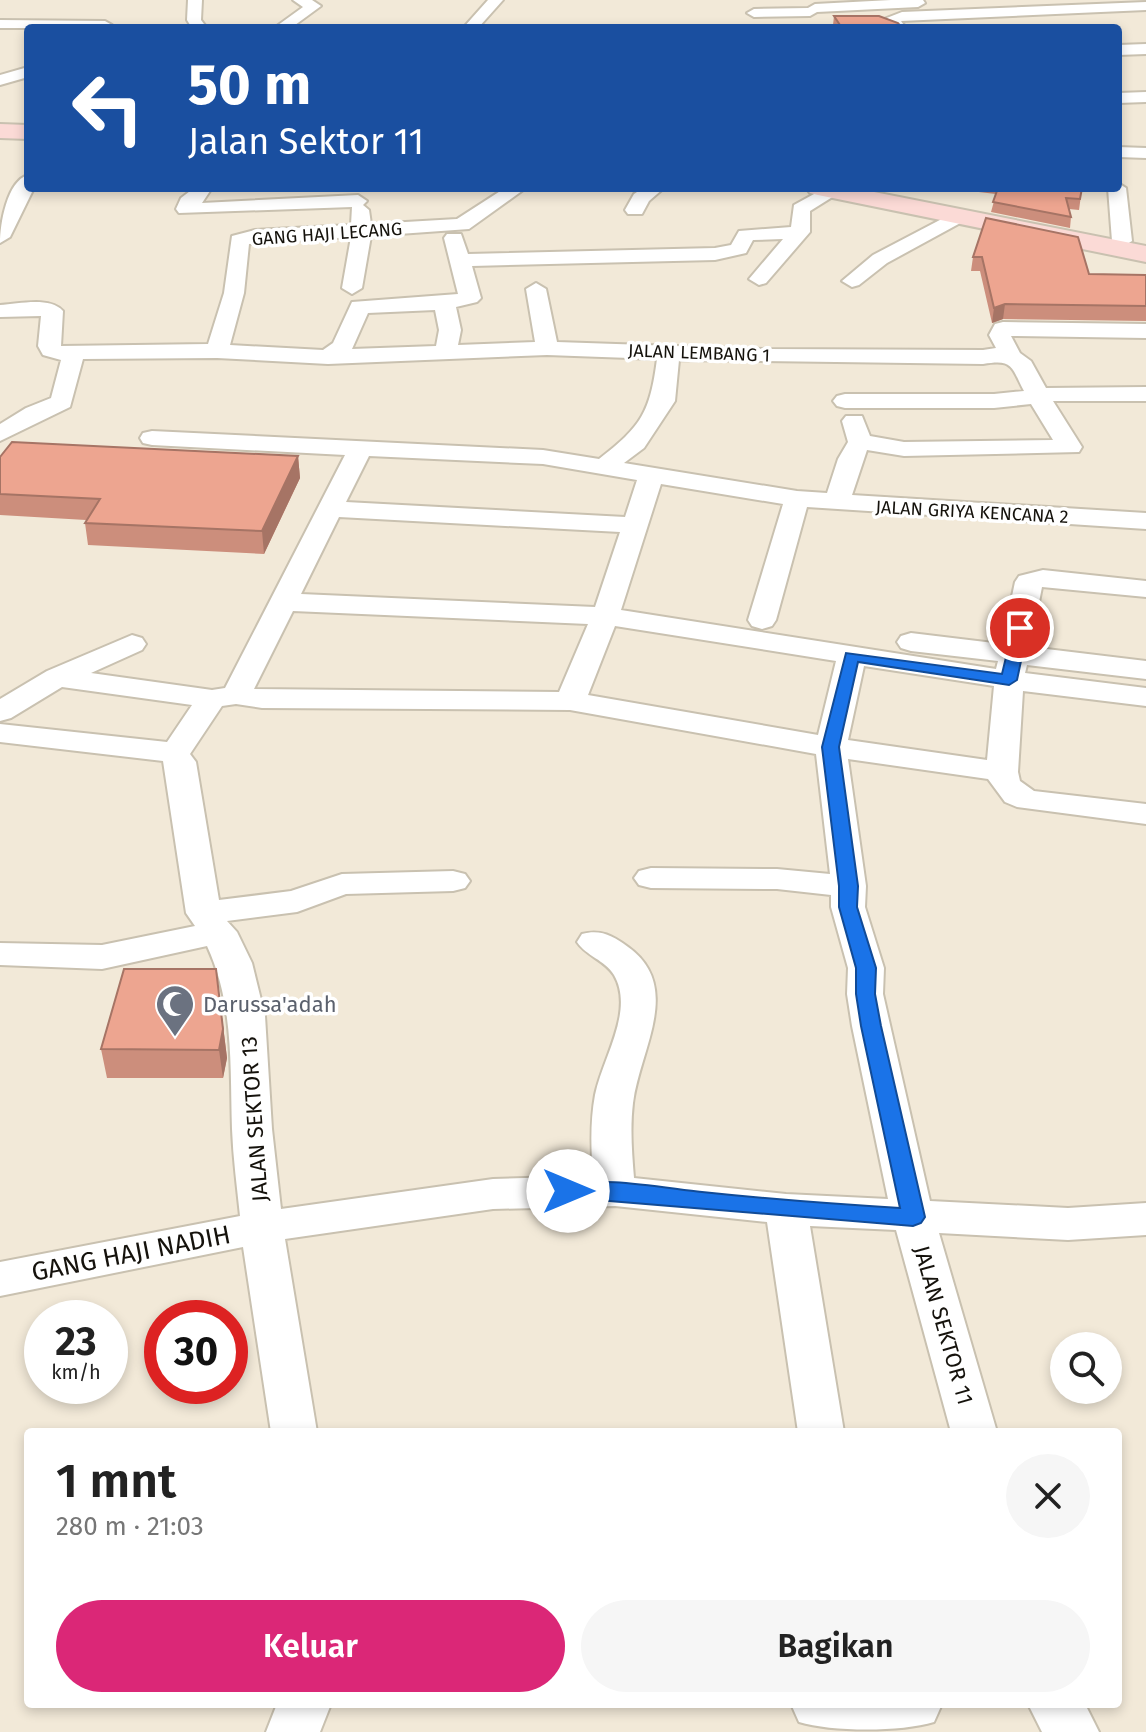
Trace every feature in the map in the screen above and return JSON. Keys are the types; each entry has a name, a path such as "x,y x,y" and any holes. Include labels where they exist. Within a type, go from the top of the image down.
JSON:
{"main road":[{"path":"0,128 24,126"},
{"path":"0,128 24,131"},
{"path":"849,192 1146,254"},
{"path":"853,192 1134,243"}],"street":[{"path":"195,0 194,20 197,24"},
{"path":"287,24 314,6 300,0"},
{"path":"474,24 496,0"},
{"path":"794,0 812,16"},
{"path":"754,13 812,16 862,3 966,0"},
{"path":"1118,6 1127,13 1126,17 1137,22"},
{"path":"895,24 891,19 894,17 1146,6"},
{"path":"0,17 26,7"},
{"path":"1046,9 1064,24"},
{"path":"0,24 24,24"},
{"path":"0,39 24,40"},
{"path":"1122,50 1146,49"},
{"path":"0,61 24,62"},
{"path":"0,80 24,73"},
{"path":"1122,98 1146,97"},
{"path":"1122,152 1146,153"},
{"path":"0,237 24,189"},
{"path":"199,192 188,202 186,209 355,194 362,231 352,288"},
{"name":"GANG HAJI LECANG","path":"217,351 234,293 239,240 255,236 451,226 471,222 512,192"},
{"path":"635,210 641,198 649,192"},
{"path":"759,279 800,232 801,209 831,192"},
{"path":"1118,192 1134,243"},
{"path":"852,281 880,259 957,217"},
{"path":"328,357 343,346 360,307 445,303 470,298 451,226"},
{"path":"460,260 715,254 739,249 746,235 800,232"},
{"path":"536,289 547,348"},
{"path":"445,303 446,322 450,330 446,352"},
{"path":"0,311 49,309 52,311 51,350 74,352 62,402 34,413 0,434"},
{"path":"860,442 904,449 1070,447 1020,361 1007,355 1009,353 1000,335 1003,329 1146,331"},
{"name":"JALAN LEMBANG 1","path":"74,352 217,351 328,357 547,348 822,357 1007,355"},
{"path":"605,466 635,443 663,401 669,353"},
{"path":"822,357 845,401 860,442"},
{"path":"845,401 1146,394"},
{"name":"JALAN GRIYA KENCANA 2","path":"152,438 543,457 797,499 1145,529"},
{"path":"837,503 850,459 860,442"},
{"path":"0,733 174,754 224,697 289,590 361,448"},
{"path":"570,701 608,608 651,475"},
{"path":"762,620 797,499"},
{"path":"330,509 634,525"},
{"path":"1146,589 1034,579 1029,582 1012,668 1002,772 1009,789 1028,800 1146,814"},
{"path":"289,590 762,620 1146,697"},
{"path":"608,608 852,656 1012,668 1146,670"},
{"path":"0,712 72,679 132,644"},
{"path":"831,747 852,656"},
{"path":"0,733 72,679 262,699 570,701 831,747 1002,772"},
{"name":"JALAN SEKTOR 11","path":"831,747 849,886 848,907 866,968 865,994 871,1026 913,1217 973,1428"},
{"name":"JALAN SEKTOR 13","path":"174,754 180,762 212,922 238,969 252,1042 252,1130 262,1227 293,1428"},
{"path":"651,878 777,879 849,886"},
{"path":"0,954 102,957 212,922 297,901 342,884 453,881"},
{"path":"595,942 629,969 639,998 634,1034 614,1097 611,1148 615,1191"},
{"name":"GANG HAJI NADIH","path":"0,1279 262,1227 493,1194 615,1191 786,1209 1068,1224 1146,1219"},
{"path":"786,1209 820,1428"},
{"path":"293,1732 302,1708"},
{"path":"1057,1708 1072,1732"}],"building":[{"path":"834,16 879,16 899,24 839,24"},
{"path":"997,192 1081,192 1080,199 1066,198 1071,217 993,202"},
{"path":"986,218 1078,237 1089,274 1146,275 1146,306 1005,304 994,308 982,257 973,257"},
{"path":"12,442 298,456 262,531 85,523 100,499 0,494 0,457"},
{"path":"124,969 216,969 223,1029 219,1050 101,1049"}],"place":[{"name":"Darussa'adah","path":"175,1038"}],"route":[{"path":"568,1191 615,1191 786,1209 913,1217 871,1026 865,994 866,968 848,907 849,886 831,747 852,656 1009,680 1020,628"}]}
